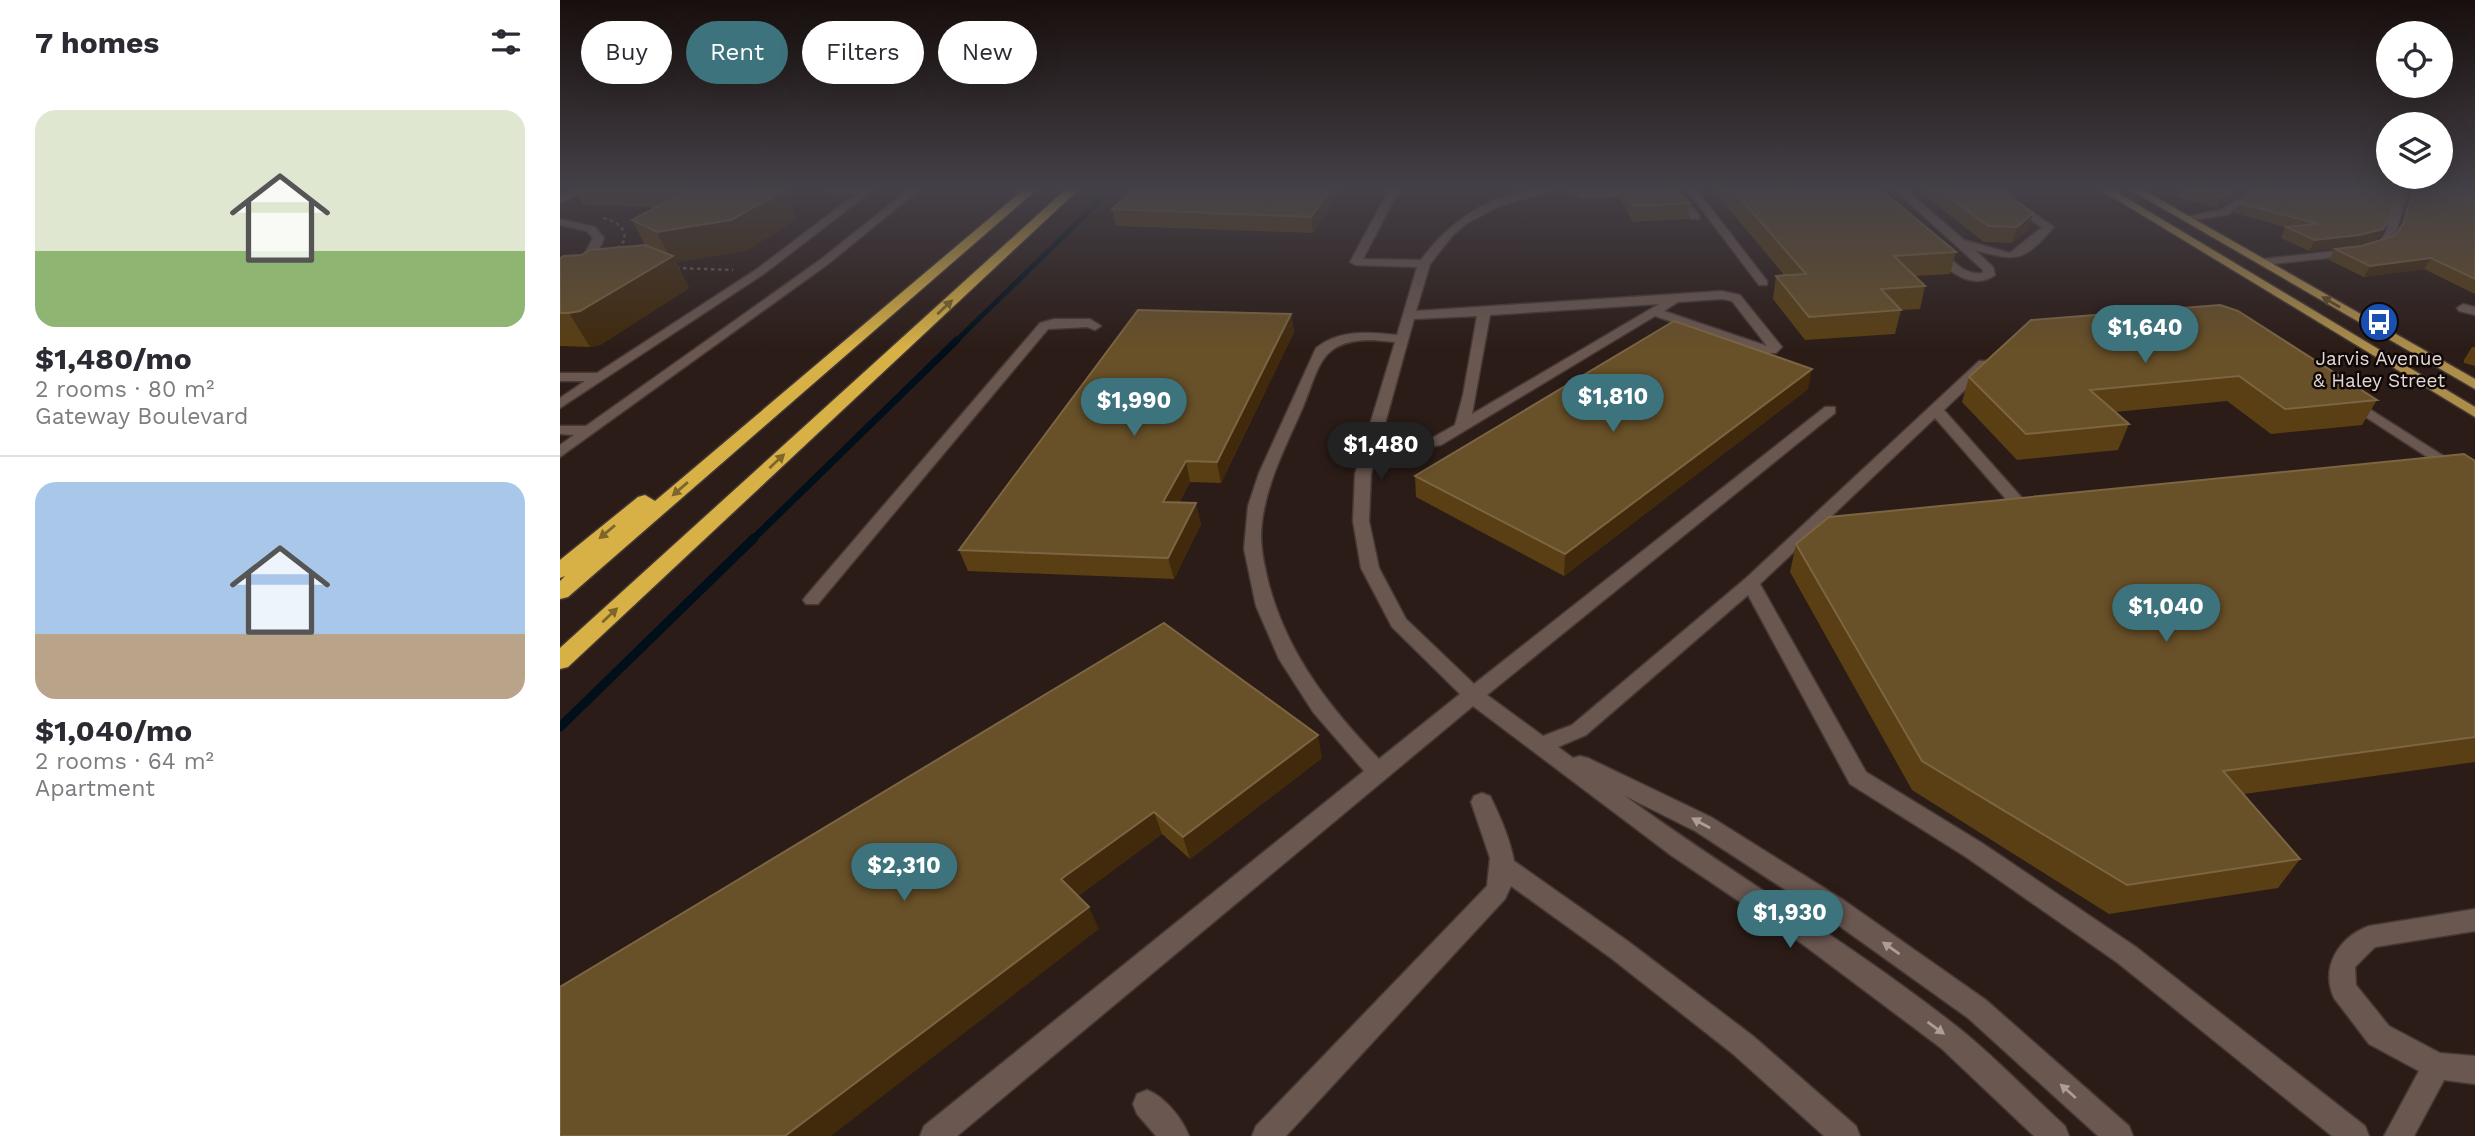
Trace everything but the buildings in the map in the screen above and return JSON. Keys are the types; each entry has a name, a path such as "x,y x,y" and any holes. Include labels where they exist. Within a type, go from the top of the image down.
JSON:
{"highway":[{"path":"560,571 953,243"},
{"path":"560,592 968,243"},
{"path":"560,661 1014,243"}],"main road":[{"path":"2194,243 2475,413"},
{"path":"2230,243 2475,385"}],"street":[{"path":"560,272 582,262 596,250 598,243"},
{"path":"560,404 761,271 798,243"},
{"path":"560,452 848,243"},
{"path":"1366,243 1356,262 1423,264"},
{"path":"1438,243 1423,264 1363,474 1361,521 1370,568 1399,623 1473,695 1681,849 1810,935 1951,1039 2055,1136"},
{"path":"1732,243 1763,283"},
{"path":"1924,243 1960,274 1971,277 1989,275 1989,270 1961,243"},
{"path":"1964,243 2010,256 2018,254 2031,243"},
{"path":"2263,262 2355,252 2384,243"},
{"path":"1410,315 1722,295 1736,298 1775,347 1771,350 1760,349 1655,312"},
{"path":"1372,442 1436,442 1675,299"},
{"path":"1461,428 1470,395 1484,312"},
{"path":"811,600 1044,326 1054,323 1090,323 1095,326"},
{"path":"1379,773 1349,741 1288,662 1272,629 1252,542 1256,509 1275,452 1321,351 1339,340 1363,337 1403,339"},
{"path":"1542,746 1579,730 1751,583 1996,353"},
{"path":"560,377 600,377"},
{"path":"2338,393 2475,483"},
{"path":"934,1136 1473,695 1830,410"},
{"path":"1936,410 2024,501 1991,504"},
{"path":"560,430 589,431"},
{"path":"2412,462 2439,459"},
{"path":"1817,522 1843,519"},
{"path":"1751,583 1858,778 1973,850 2127,955 2355,1136"},
{"path":"1542,746 1703,824 1833,907 1977,1010 2119,1136"},
{"path":"1266,1136 1497,892 1503,880 1502,855 1482,802"},
{"path":"1502,866 1620,950 1733,1038 1846,1136"},
{"path":"2475,920 2369,937 2342,962 2343,989 2379,1035 2437,1066 2475,1070"},
{"path":"2398,1136 2437,1066"},
{"path":"1147,1104 1175,1136"}],"path":[{"path":"667,268 761,271"}],"waterway":[{"path":"955,342 1057,243"},
{"path":"753,539 957,340"},
{"path":"560,727 754,538"}],"place":[{"name":"Jarvis Avenue & Haley Street","path":"2379,322"}]}
